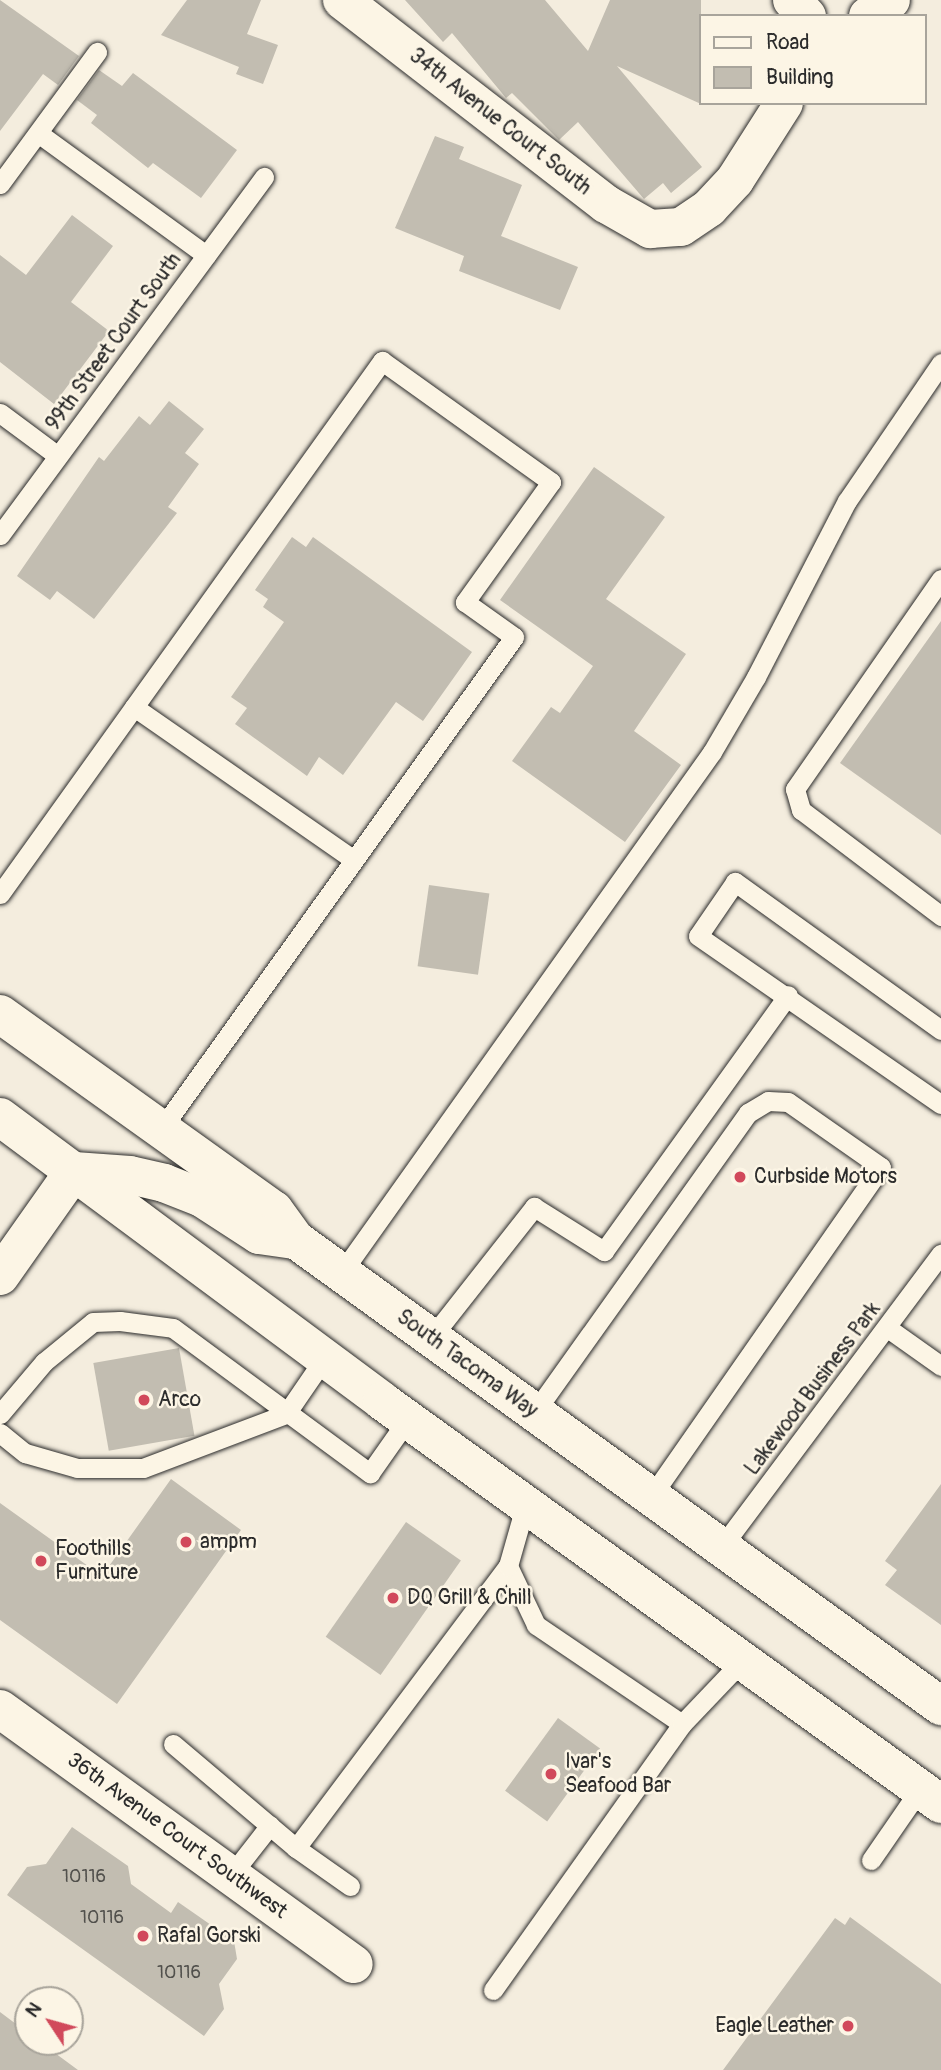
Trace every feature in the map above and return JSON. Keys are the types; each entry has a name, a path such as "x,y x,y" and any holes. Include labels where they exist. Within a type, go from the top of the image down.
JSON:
{"main road":[{"name":"34th Avenue Court South","path":"342,0 621,215 642,226 666,230 686,225 716,202 783,105"},
{"path":"792,0 805,14"},
{"path":"871,14 891,0"},
{"name":"South Tacoma Way","path":"0,1014 274,1210 296,1240 720,1549 941,1706"},
{"path":"0,1117 408,1419 931,1796"},
{"path":"74,1171 130,1175 164,1184 202,1198 259,1236 296,1240"},
{"path":"0,1276 74,1171"},
{"name":"36th Avenue Court Southwest","path":"0,1709 354,1964"}],"lane":[{"path":"0,184 97,52"},
{"name":"99th Street Court South","path":"38,133 206,255"},
{"name":"99th Street Court South","path":"0,535 264,177"},
{"path":"0,894 382,361 551,482 465,602 514,637 162,1128"},
{"path":"342,1272 712,752 847,501 941,363"},
{"name":"99th Street Court South","path":"0,413 58,456"},
{"path":"941,579 794,789 801,810 941,916"},
{"path":"134,707 354,860"},
{"path":"941,1030 735,882 698,936 788,995 941,1104"},
{"path":"431,1338 534,1207 604,1251 788,995"},
{"path":"534,1413 748,1113 768,1101 788,1102 881,1167 650,1498"},
{"name":"Lakewood Business Park","path":"720,1549 888,1329 941,1254"},
{"path":"0,1414 44,1362 93,1322 120,1321 173,1328 286,1414 370,1473 408,1419"},
{"path":"888,1329 941,1366"},
{"path":"0,1433 25,1453 77,1468 143,1468 286,1414 325,1357"},
{"path":"296,1848 508,1566 526,1503"},
{"path":"508,1566 536,1625 682,1724"},
{"path":"494,1990 682,1724 742,1661"},
{"path":"173,1744 296,1848 350,1886"},
{"path":"871,1860 931,1796"},
{"path":"231,1875 270,1825"}],"building":[{"path":"0,0 79,56 58,85 43,74 0,131"},
{"path":"187,0 261,0 247,34 278,45 263,84 236,74 239,67 161,35"},
{"path":"405,0 545,0 588,51 610,0 701,0 699,103 617,66 702,167 671,193 663,183 644,199 578,122 559,140 512,93 506,98 452,33 443,42"},
{"path":"99,70 122,86 133,73 237,150 201,198 153,163 148,168 91,123 97,115 77,100"},
{"path":"435,136 464,147 459,159 522,185 501,236 578,267 560,310 459,271 464,256 395,228"},
{"path":"72,215 113,246 71,302 109,331 54,404 0,362 0,255 26,275"},
{"path":"169,401 204,429 185,453 199,464 168,507 177,513 94,619 57,591 50,600 17,576 99,457 104,461 139,416 150,425"},
{"path":"594,467 665,517 606,599 686,654 634,731 681,765 625,842 512,761 551,707 560,713 593,666 500,600"},
{"path":"292,537 306,547 313,537 472,652 423,721 396,702 343,775 319,757 307,776 235,724 247,708 231,697 284,622 263,607 268,599 255,590"},
{"path":"941,621 941,835 840,763"},
{"path":"429,885 489,893 478,975 418,966"},
{"name":"Arco","path":"179,1348 194,1436 109,1451 93,1363"},
{"name":"Foothills Furniture","path":"171,1479 241,1530 117,1704 0,1620 0,1503 102,1576"},
{"path":"941,1484 941,1625 885,1585 897,1570 885,1561"},
{"name":"DQ Grill & Chill","path":"406,1522 461,1560 381,1675 326,1637"},
{"name":"Ivar's Seafood Bar","path":"558,1718 600,1749 547,1821 505,1791"},
{"path":"72,1827 128,1866 131,1884 171,1913 178,1902 234,1941 237,1959 219,1984 224,2009 204,2036 7,1895 27,1867 46,1864"},
{"name":"Eagle Leather","path":"850,1917 941,1984 941,2070 723,2070 835,1918 845,1925"},
{"path":"0,2012 14,2022 14,2056 59,2056 78,2070 0,2070"}],"place":[{"name":"Curbside Motors","path":"740,1177"},
{"name":"Arco","path":"144,1400"},
{"name":"ampm","path":"186,1542"},
{"name":"Foothills Furniture","path":"41,1561"},
{"name":"DQ Grill & Chill","path":"393,1598"},
{"name":"Ivar's Seafood Bar","path":"551,1774"},
{"name":"Rafal Gorski","path":"143,1936"},
{"name":"Eagle Leather","path":"848,2026"}]}
